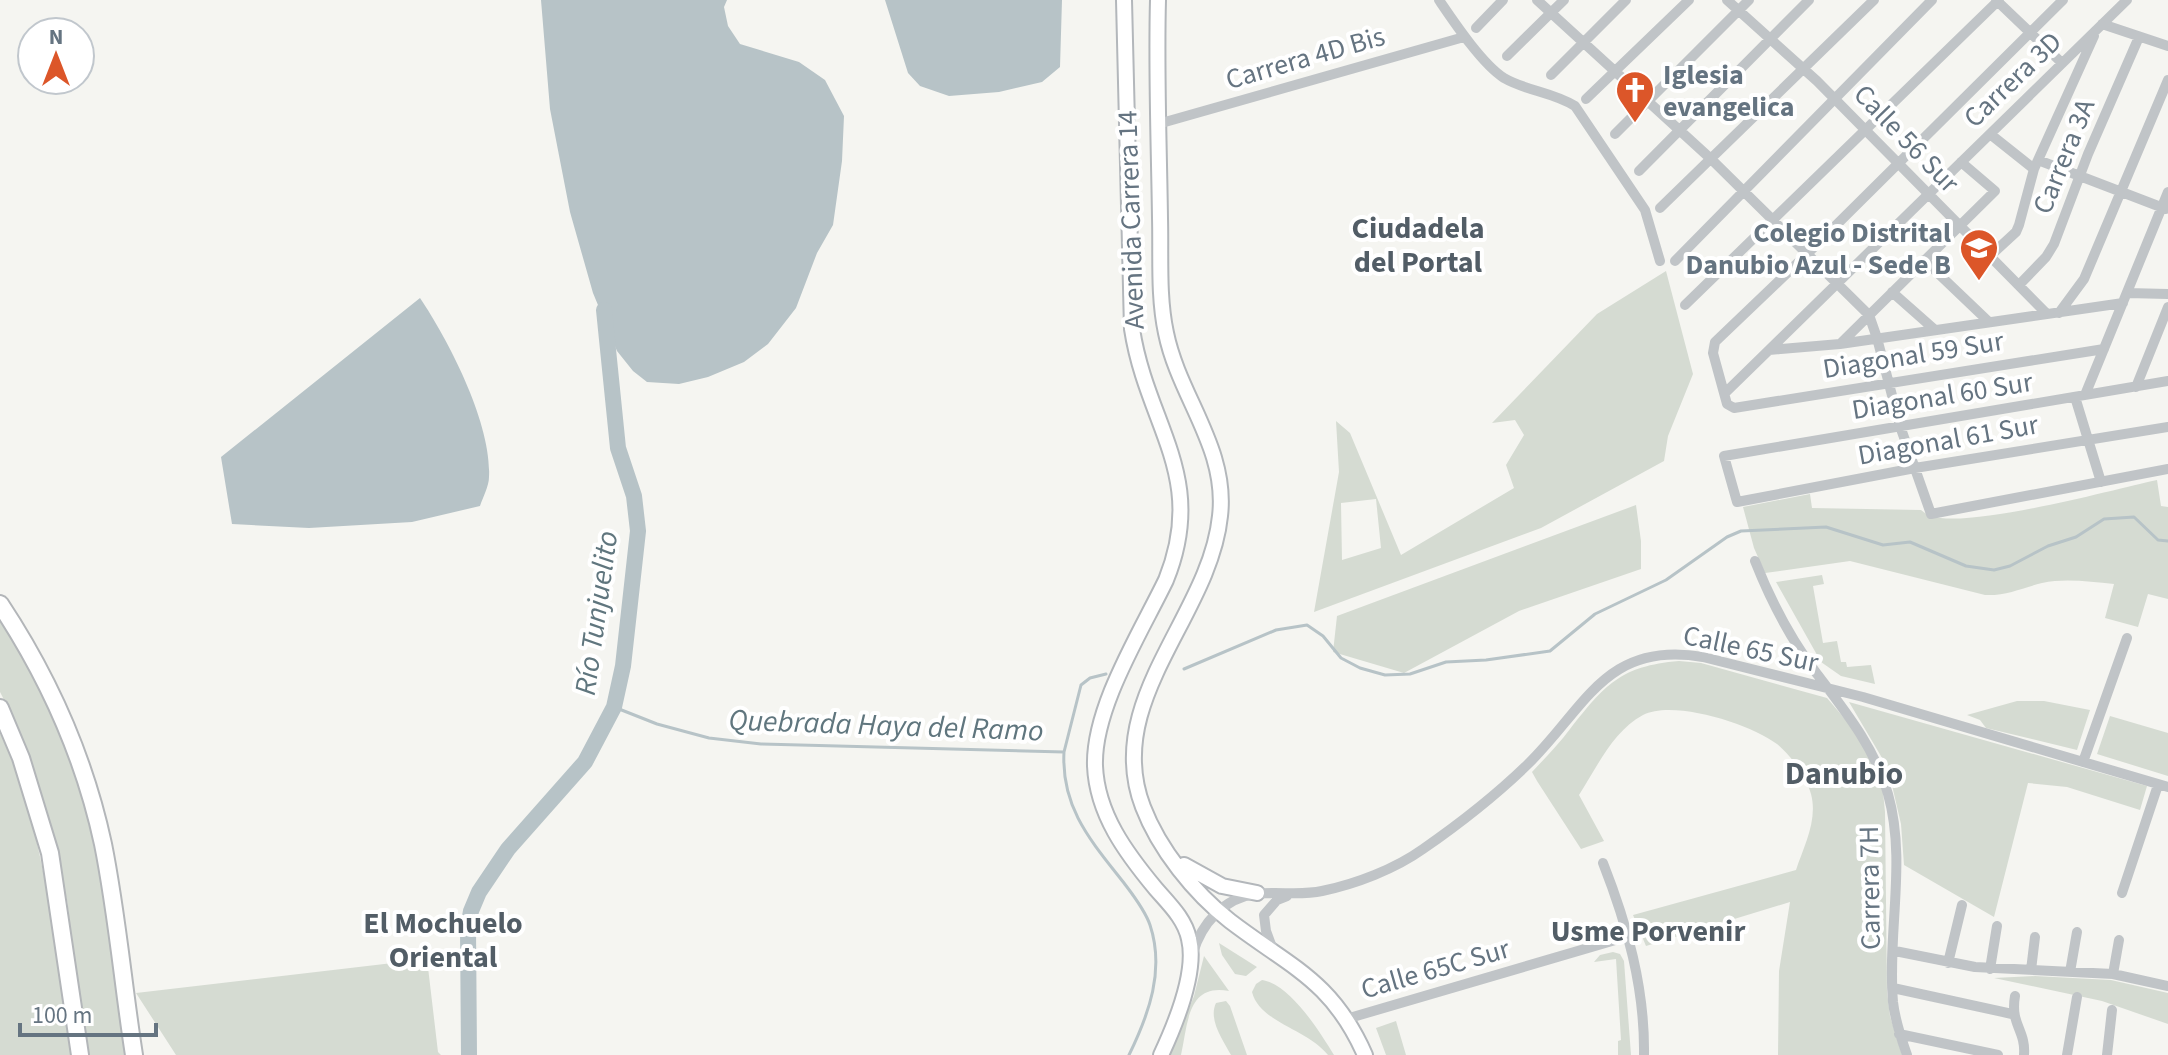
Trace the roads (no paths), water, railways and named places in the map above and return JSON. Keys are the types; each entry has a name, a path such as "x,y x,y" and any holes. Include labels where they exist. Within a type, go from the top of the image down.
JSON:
{"highway":[{"path":"0,604 36,659 51,689 87,785 103,844 134,1055"},
{"path":"0,708 21,758 50,853 80,1055"}],"main road":[{"name":"Avenida Carrera 14","path":"1124,0 1130,315 1139,363 1177,473 1182,520 1170,571 1102,717 1095,767 1110,824 1129,855 1185,926 1190,941 1191,963 1175,1021 1161,1055"},
{"name":"Avenida Carrera 14","path":"1158,0 1162,301 1166,333 1176,368 1216,457 1222,501 1211,559 1145,699 1134,741 1134,774 1138,795 1153,829 1202,895 1218,911 1312,978 1346,1019 1365,1055"},
{"path":"1171,856 1216,884 1257,893"}],"street":[{"path":"1439,0 1464,37 1504,77 1560,97 1575,106 1645,210 1660,261"},
{"path":"1476,28 1503,0"},
{"path":"1537,0 1711,159 1869,315 1900,426 1931,514 2168,469"},
{"path":"1507,56 1564,0"},
{"path":"1551,75 1626,0"},
{"path":"1586,99 1689,0"},
{"name":"Calle 56 Sur","path":"1727,0 1835,98 2019,285 2053,313"},
{"path":"1615,134 1749,0"},
{"path":"1639,171 1809,0"},
{"path":"1660,208 1874,0"},
{"path":"1675,261 1932,0"},
{"path":"1725,393 1713,348 1715,342 2063,0"},
{"name":"Carrera 3D","path":"1725,393 2127,0"},
{"path":"1685,305 1997,1 2062,63"},
{"path":"1990,256 2016,232 2036,164 2100,26 2168,46"},
{"name":"Carrera 4D Bis","path":"1158,124 1464,37"},
{"name":"Carrera 3A","path":"2019,285 2054,244 2139,37"},
{"path":"2053,313 2084,279 2168,80"},
{"path":"1990,134 2036,164 2080,176 2165,208"},
{"path":"1840,344 1995,191 1961,162"},
{"path":"2101,482 2088,440 2080,396 2104,349 2165,208 2168,192"},
{"path":"1924,260 1989,322"},
{"path":"1892,292 1935,330"},
{"path":"1769,350 1840,344 2053,313 2125,298 2168,294"},
{"path":"2136,387 2168,307"},
{"name":"Diagonal 59 Sur","path":"1725,393 1729,407 2104,349"},
{"name":"Diagonal 60 Sur","path":"1737,502 1724,456 2168,381"},
{"name":"Diagonal 61 Sur","path":"1737,502 1915,468 2168,427"},
{"name":"Carrera 7H","path":"1755,561 1768,592 1809,663 1875,758 1890,799 1895,836 1893,988 1899,1034 1907,1055"},
{"path":"2083,762 2127,638"},
{"name":"Calle 65 Sur","path":"1218,911 1257,893 1332,889 1388,869 1416,854 1526,766 1591,689 1629,664 1660,655 1686,654 1829,689 2163,786"},
{"path":"2122,893 2163,786"},
{"path":"1603,863 1629,936 1640,994 1644,1055"},
{"name":"Calle 65 Sur","path":"1273,950 1264,915 1277,900 1297,893"},
{"path":"1948,963 1962,905"},
{"path":"1191,963 1201,932 1218,911"},
{"path":"1990,969 1997,926"},
{"path":"2070,972 2077,932"},
{"name":"Calle 65C Sur","path":"1346,1019 1629,936"},
{"path":"2031,970 2035,937"},
{"path":"2113,974 2119,940"},
{"path":"1895,951 1990,969 2113,974 2168,986"},
{"path":"1893,988 2012,1014"},
{"path":"2015,996 2012,1014 2024,1039 2024,1055"},
{"path":"2067,1055 2077,997"},
{"path":"2107,1055 2112,1010"},
{"path":"1899,1034 1998,1055"}],"waterway":[{"name":"Quebrada Haya del Ramo","path":"469,1055 468,928 471,911 479,892 508,849 585,762 614,707 623,666 638,531 634,496 618,448 604,310"},
{"name":"Quebrada Haya del Ramo","path":"1184,669 1276,630 1307,625 1323,636 1341,658 1360,668 1385,675 1410,674 1446,662 1550,651 1595,614 1666,580 1727,537 1741,531 1826,527 1883,545 1910,542 1966,566 1994,570 2076,537 2104,519 2134,517 2158,540 2168,541"},
{"name":"Quebrada Haya del Ramo","path":"614,707 657,724 709,738 761,744 1064,752 1081,685 1090,678 1106,674"},
{"path":"1064,752 1067,790 1080,823 1142,908 1154,942 1153,992 1129,1055"}],"place":[{"name":"Iglesia evangelica","path":"1635,124"},
{"name":"Colegio Distrital Danubio Azul - Sede B","path":"1979,282"}],"district":[{"name":"Ciudadela del Portal","path":"1418,245"},
{"name":"Danubio","path":"1844,773"},
{"name":"Usme Porvenir","path":"1648,931"},
{"name":"El Mochuelo Oriental","path":"443,940"}],"water label":[{"name":"Río Tunjuelito","path":"596,613"}]}
